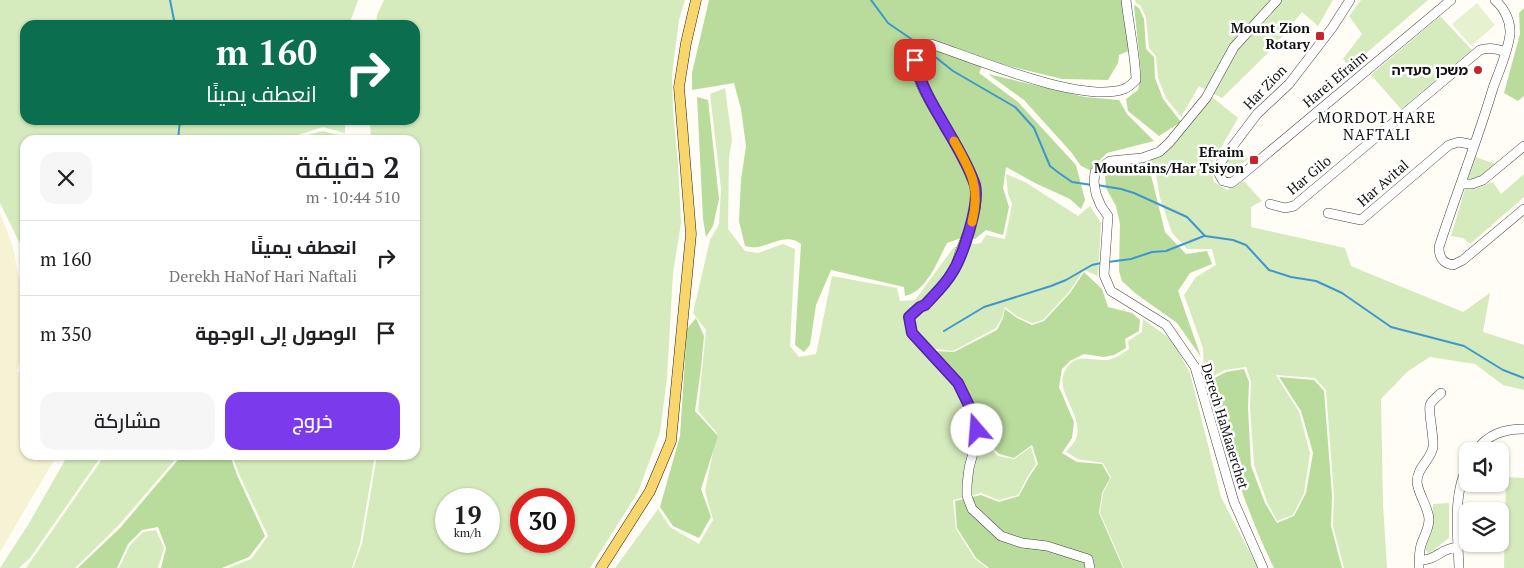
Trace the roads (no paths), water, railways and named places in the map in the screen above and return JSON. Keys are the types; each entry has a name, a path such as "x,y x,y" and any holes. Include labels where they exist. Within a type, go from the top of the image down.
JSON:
{"main road":[{"path":"601,568 650,491 671,441 691,234 679,87 686,43 696,0"}],"street":[{"path":"1090,568 1088,560 1047,546 1022,544 1001,536 972,509 967,496 969,468 973,453 979,442 975,418 958,383 912,333 909,317 925,305 952,272 970,228 976,206 975,186 962,155 924,90 915,60 920,48 924,44 931,44 1033,79 1075,90 1108,92 1126,88 1136,80 1136,61 1129,30 1126,0"},
{"name":"Derech HaMaaerchet","path":"1263,568 1234,502 1195,366 1166,325 1111,291 1104,275 1108,216 1100,206 1094,182 1096,172 1110,161 1142,158 1159,152 1169,143 1206,98 1234,46 1277,0"},
{"name":"Harei Efraim","path":"1238,178 1450,0"},
{"path":"1495,0 1504,10 1510,26 1510,34 1440,242 1439,253 1443,262 1453,264 1458,262 1524,209"},
{"name":"Har Zion","path":"1238,178 1231,183 1224,181 1218,172 1220,164 1257,114 1289,84 1347,2"},
{"name":"Har Gilo","path":"1270,204 1285,208 1294,206 1480,50 1485,48 1505,52"},
{"name":"Har Avital","path":"1328,213 1361,220 1449,145 1459,142 1474,145"},
{"path":"1461,184 1472,184 1483,180 1524,146"},
{"path":"1441,393 1430,405 1433,432 1432,453 1422,465 1417,478 1417,485 1429,518 1426,534 1420,548 1419,564 1431,560 1446,549 1458,547"},
{"path":"1484,442 1489,437 1499,432 1510,429 1524,429"},
{"path":"1459,492 1459,568"}],"waterway":[{"path":"170,0 174,20"},
{"path":"871,0 888,23 920,45"},
{"path":"924,48 953,71 1015,107 1034,128 1050,166 1072,182 1092,185"},
{"path":"178,135 180,125"},
{"path":"1097,185 1134,193 1187,217 1205,236 1233,240 1246,245 1269,270 1291,277 1316,281 1342,293 1391,327 1464,346 1503,370 1524,378"},
{"path":"1108,262 1131,259 1152,252 1166,251 1204,236"},
{"path":"944,331 984,307 1051,286 1092,265 1101,263"}],"place":[{"name":"Mount Zion Rotary","path":"1320,36"},
{"name":"משכן סעדיה","path":"1478,70"},
{"name":"Efraim Mountains/Har Tsiyon","path":"1254,160"}],"district":[{"name":"MORDOT HARE NAFTALI","path":"1377,126"}]}
